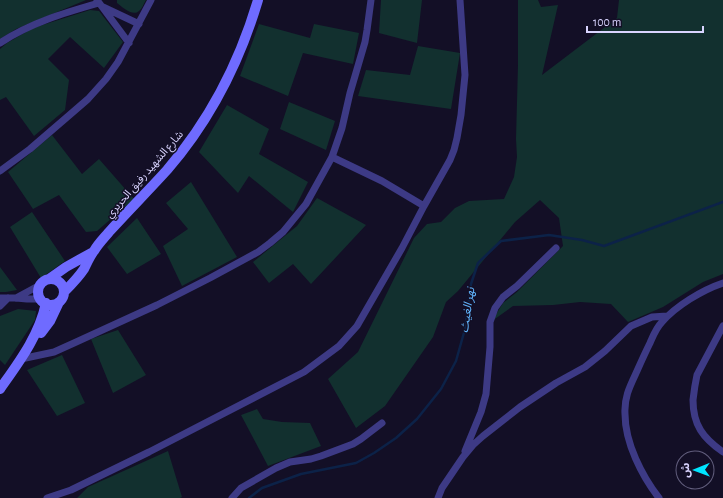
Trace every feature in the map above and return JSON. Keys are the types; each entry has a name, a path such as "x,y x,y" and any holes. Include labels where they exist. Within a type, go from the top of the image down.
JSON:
{"street":[{"path":"0,171 30,149 88,99 112,71 129,43 151,0"},
{"name":"شارع الشهيد رفيق الحريري","path":"93,252 110,231 167,169 198,130 216,102 238,58 258,0"},
{"path":"21,359 54,352 157,305 258,252 283,232 306,204 332,157 344,121 350,93 365,42 371,0"},
{"path":"47,498 71,490 304,372 330,354 357,326 450,160 457,138 465,75 460,0"},
{"path":"0,44 30,26 65,13 99,3 139,24"},
{"path":"99,3 129,43"},
{"path":"332,157 382,181 424,206"},
{"path":"463,457 482,412 486,394 490,348 490,322 495,308 503,297 517,286 556,248"},
{"path":"0,306 12,298 40,285 70,264 93,252"},
{"path":"0,298 27,299 55,304 81,274 93,252"},
{"path":"0,389 30,345 50,321 61,297 63,286 61,283 49,279"},
{"path":"659,498 643,474 635,456 626,428 624,416 626,397 640,363 661,322 675,309 687,301 723,283"},
{"path":"30,345 42,319 44,301 39,292 40,285"},
{"path":"438,498 442,488 463,457 483,436 520,407 556,383 585,367 605,351 631,326 652,317 668,316"},
{"path":"723,326 695,383 693,406 696,423 702,433 723,452"},
{"path":"232,498 241,488 276,468 290,462 321,456 353,444 382,423"}],"green space":[{"path":"0,0 86,0 16,29 0,39"},
{"path":"117,0 146,0 140,10 137,13 134,13 122,7 117,3"},
{"path":"381,0 422,0 417,43 379,33"},
{"path":"518,0 538,0 541,7 558,5 542,75 617,18 619,0 723,0 723,274 703,282 663,307 628,322 611,304 580,302 553,305 513,306 492,321 503,303 517,292 563,246 559,218 540,200 515,222 458,291 446,302 433,337 385,406 356,428 328,379 358,352 414,238 427,224 441,222 455,208 469,201 504,199 514,177 517,157"},
{"path":"90,10 99,11 123,42 104,68 70,37 48,59 69,80 65,110 34,136 6,97 0,100 0,49 7,43 33,28"},
{"path":"259,24 310,38 314,24 359,33 353,64 303,53 288,96 240,76"},
{"path":"418,46 460,53 451,109 358,96 366,70 410,75"},
{"path":"289,102 335,121 326,150 280,129"},
{"path":"227,105 269,129 259,154 308,182 293,212 249,176 238,193 199,152"},
{"path":"52,135 82,174 99,159 134,199 97,231 86,232 59,195 33,209 8,172"},
{"path":"191,182 237,257 182,286 163,246 188,229 166,203"},
{"path":"317,198 366,225 311,284 293,264 269,283 253,262 297,226"},
{"path":"32,212 65,261 41,278 10,227"},
{"path":"137,218 161,254 127,274 107,247"},
{"path":"0,267 17,290 0,292"},
{"path":"18,309 36,311 35,320 5,365 0,360 0,316"},
{"path":"118,330 146,375 113,393 91,339"},
{"path":"62,355 85,403 57,416 27,370"},
{"path":"257,409 263,419 282,422 310,423 321,446 268,466 241,415"},
{"path":"168,451 182,497 77,498 88,487"}],"waterway":[{"name":"نهر الغيث","path":"249,498 262,488 301,474 356,463 396,438 417,419 441,389 456,361 465,329 471,284 478,263 501,241 549,235 582,240 604,246 723,202"}]}
